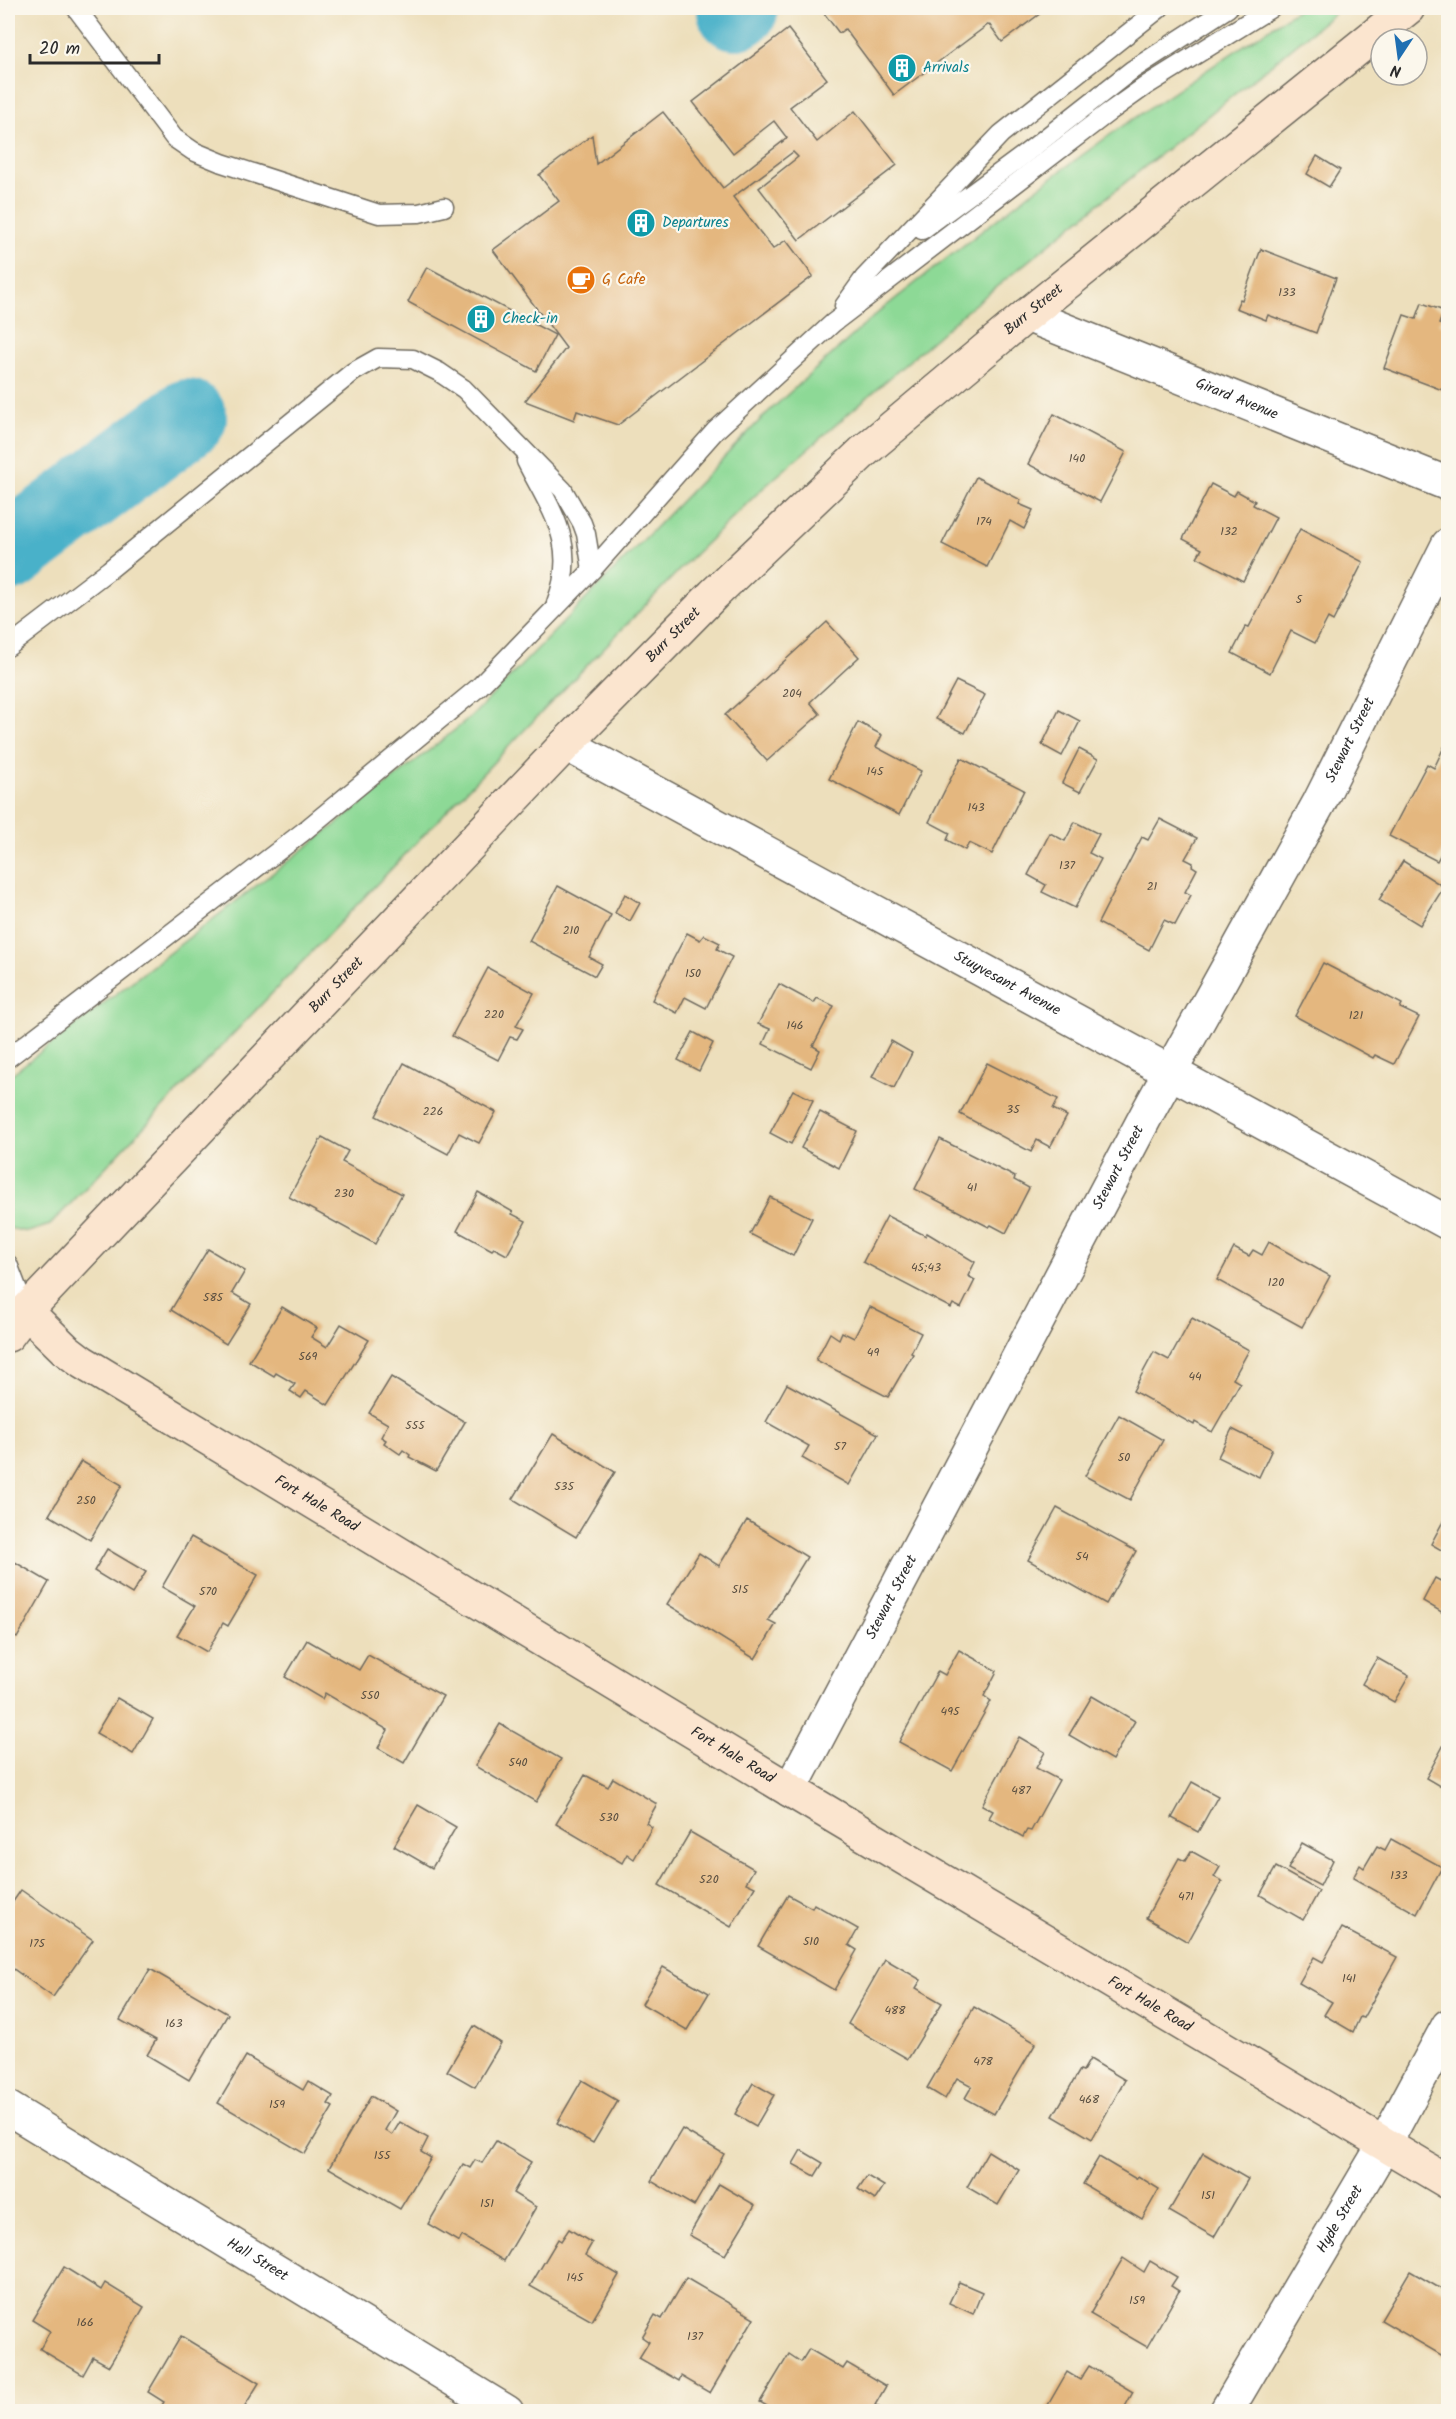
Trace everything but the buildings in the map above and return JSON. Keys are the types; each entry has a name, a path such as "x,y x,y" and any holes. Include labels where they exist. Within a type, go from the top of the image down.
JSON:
{"main road":[{"name":"Burr Street","path":"14,1319 566,744 713,595 863,452 1027,315 1408,8"},
{"name":"Fort Hale Road","path":"14,1319 790,1790 1449,2182"}],"street":[{"name":"Girard Avenue","path":"1027,315 1449,484"},
{"name":"Stewart Street","path":"790,1790 1170,1072 1319,802 1449,545"},
{"name":"Stuyvesant Avenue","path":"566,744 1449,1223"},
{"name":"Hyde Street","path":"1226,2412 1384,2145 1449,2026"},
{"name":"Hall Street","path":"8,2108 507,2412"}],"lane":[{"path":"76,8 174,138 193,151 222,163 379,214 419,213 444,207"},
{"path":"833,323 864,278 1001,134 1160,8"},
{"path":"885,258 1021,157 1131,70 1228,8"},
{"path":"8,1058 303,832 479,687 592,570 715,431 833,323 1109,112 1147,85 1271,8"},
{"path":"8,647 109,570 353,372 378,358 413,359 439,372 464,389 563,490 577,512 586,534 592,570"},
{"path":"517,443 560,525 565,563 562,587 554,608"},
{"path":"10,1271 14,1319"}],"green space":[{"path":"1300,8 1341,8 964,313 761,490 689,560 511,744 50,1225 28,1232 8,1228 8,1077 339,822 471,717 766,414 881,310 1029,194 1118,129"}],"waterway":[{"path":"736,11 740,8"},
{"path":"8,553 188,418"}],"place":[{"name":"Arrivals","path":"902,68"},
{"name":"Departures","path":"641,223"},
{"name":"G Cafe","path":"581,280"},
{"name":"Check-in","path":"481,319"}]}
